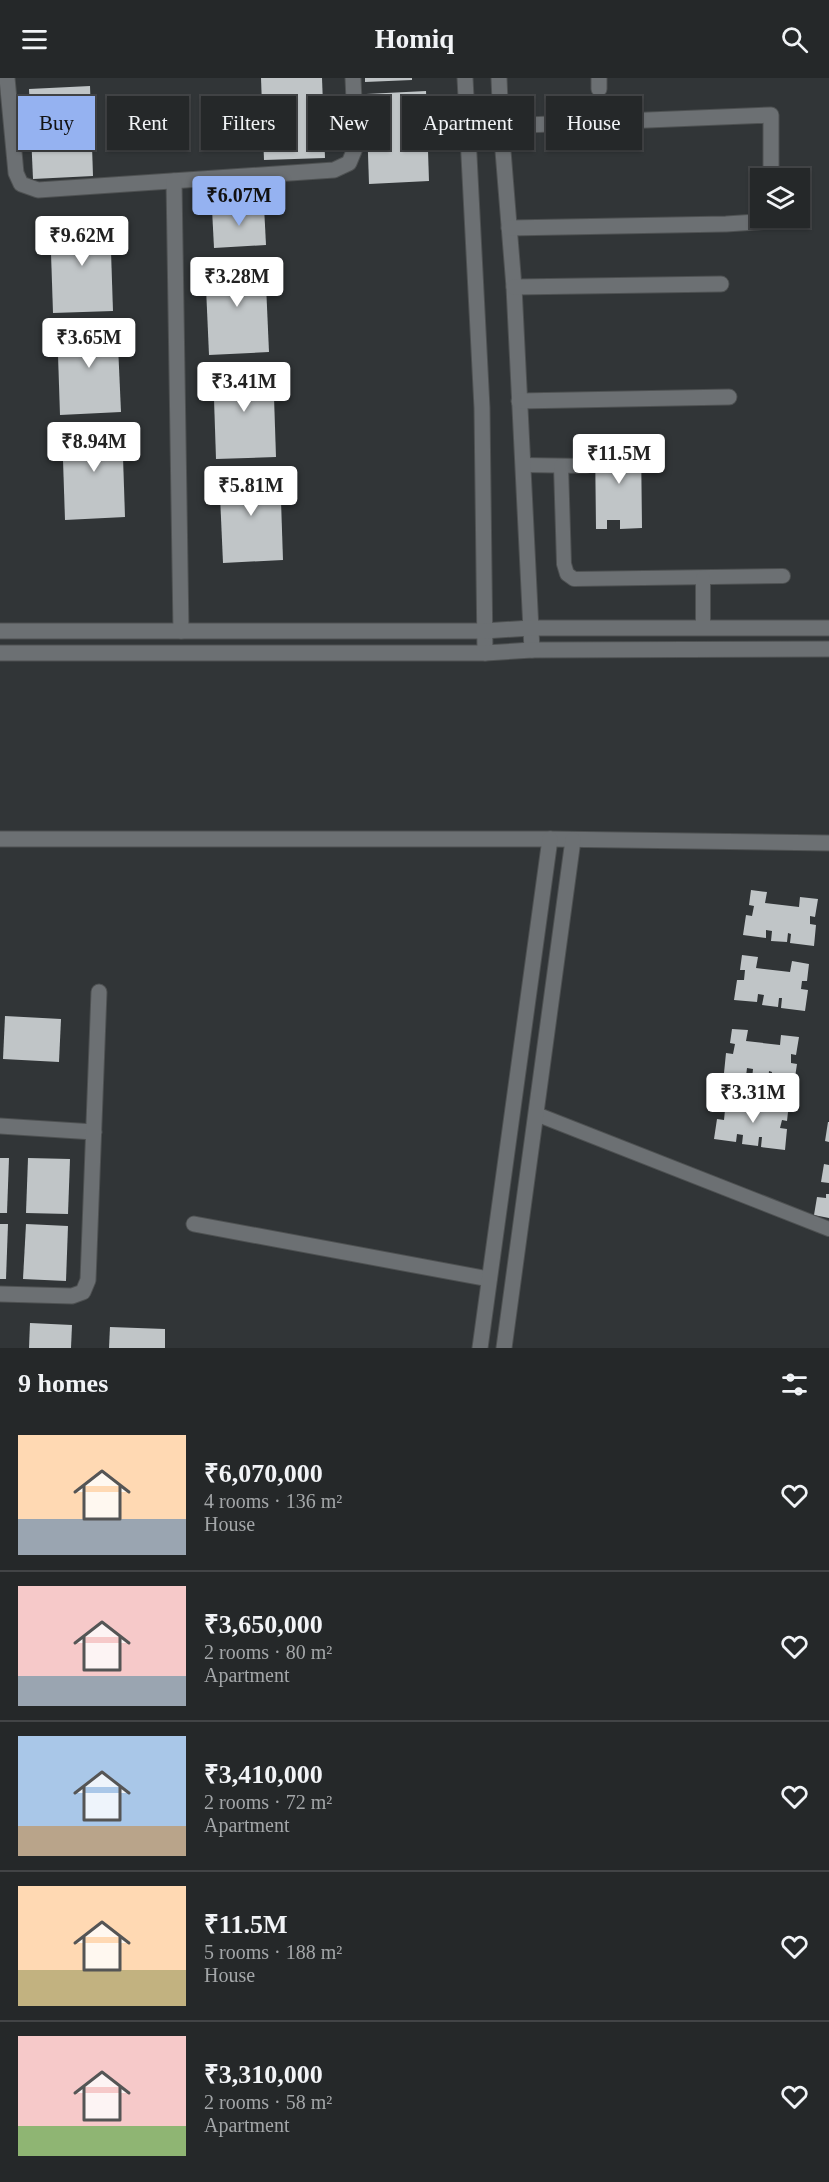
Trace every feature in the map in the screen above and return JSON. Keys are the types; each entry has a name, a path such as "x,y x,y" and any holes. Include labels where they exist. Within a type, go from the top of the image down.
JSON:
{"street":[{"path":"7,78 16,172 21,184 38,190 334,170 349,163 356,146 352,78"},
{"path":"465,78 482,408 485,653"},
{"path":"499,78 500,96"},
{"path":"534,125 771,115 771,168"},
{"path":"503,150 514,287 532,650"},
{"path":"174,181 181,631"},
{"path":"509,228 750,222"},
{"path":"514,287 721,284"},
{"path":"519,401 729,397"},
{"path":"0,631 829,628"},
{"path":"0,653 485,653 532,650 829,649"},
{"path":"0,839 829,843"},
{"path":"480,1348 549,840"},
{"path":"504,1348 573,840"},
{"path":"0,1294 72,1296 83,1292 88,1280 99,992"},
{"path":"0,1126 94,1132"},
{"path":"194,1224 489,1279"}],"lane":[{"path":"523,465 586,466"},
{"path":"561,466 564,564 567,574 574,579 783,576"},
{"path":"703,578 703,628"},
{"path":"536,1114 829,1229"}],"building":[{"path":"261,78 322,78 323,96 308,96 308,150 325,150 325,158 264,160 264,150 296,150 296,96 262,96"},
{"path":"365,78 412,78 412,80 365,82"},
{"path":"90,86 90,96 29,96 29,89"},
{"path":"426,91 426,96 402,96 402,150 428,150 429,181 369,184 368,150 390,150 390,96 366,96 366,94"},
{"path":"32,150 92,150 93,176 33,179"},
{"path":"264,206 266,245 214,248 212,209"},
{"path":"110,221 113,311 53,313 50,223"},
{"path":"265,262 269,352 209,355 205,265"},
{"path":"117,323 121,412 60,415 57,325"},
{"path":"273,367 276,457 216,459 213,369"},
{"path":"122,427 125,517 65,520 62,430"},
{"path":"595,442 612,442 612,453 620,453 620,442 641,442 642,528 620,529 620,520 607,520 607,529 596,529"},
{"path":"280,471 283,560 223,563 219,473"},
{"path":"751,890 767,892 765,903 799,907 800,897 818,899 815,917 810,916 810,924 816,925 814,946 790,943 791,934 788,933 787,942 771,941 772,931 766,930 766,938 743,935 746,915 752,916 754,906 749,905"},
{"path":"742,955 758,957 756,968 790,972 792,961 809,964 807,981 802,981 801,989 808,990 805,1011 781,1008 782,998 779,998 778,1007 762,1005 764,995 758,994 757,1002 734,1000 737,980 744,980 745,970 740,970"},
{"path":"5,1016 61,1019 59,1062 3,1059"},
{"path":"732,1029 748,1030 746,1041 780,1045 781,1035 799,1037 796,1055 791,1054 791,1063 797,1064 794,1084 771,1082 772,1072 769,1071 768,1081 752,1079 753,1069 747,1068 746,1076 724,1073 726,1053 733,1054 735,1044 730,1043"},
{"path":"722,1094 737,1096 736,1107 770,1111 771,1101 789,1103 787,1121 782,1120 780,1128 787,1129 785,1150 761,1147 762,1137 759,1137 758,1146 742,1144 743,1135 737,1134 736,1142 714,1139 717,1119 724,1120 725,1110 720,1109"},
{"path":"829,1122 829,1142 825,1141"},
{"path":"0,1158 9,1158 7,1213 0,1213"},
{"path":"28,1158 70,1159 68,1214 26,1213"},
{"path":"824,1164 829,1165 829,1183 821,1182"},
{"path":"826,1194 829,1194 829,1218 814,1215 817,1197 826,1198"},
{"path":"0,1224 8,1224 6,1279 0,1279"},
{"path":"26,1224 68,1226 66,1281 23,1279"},
{"path":"30,1323 72,1325 71,1348 29,1348"},
{"path":"110,1327 165,1329 165,1348 109,1348"}]}
